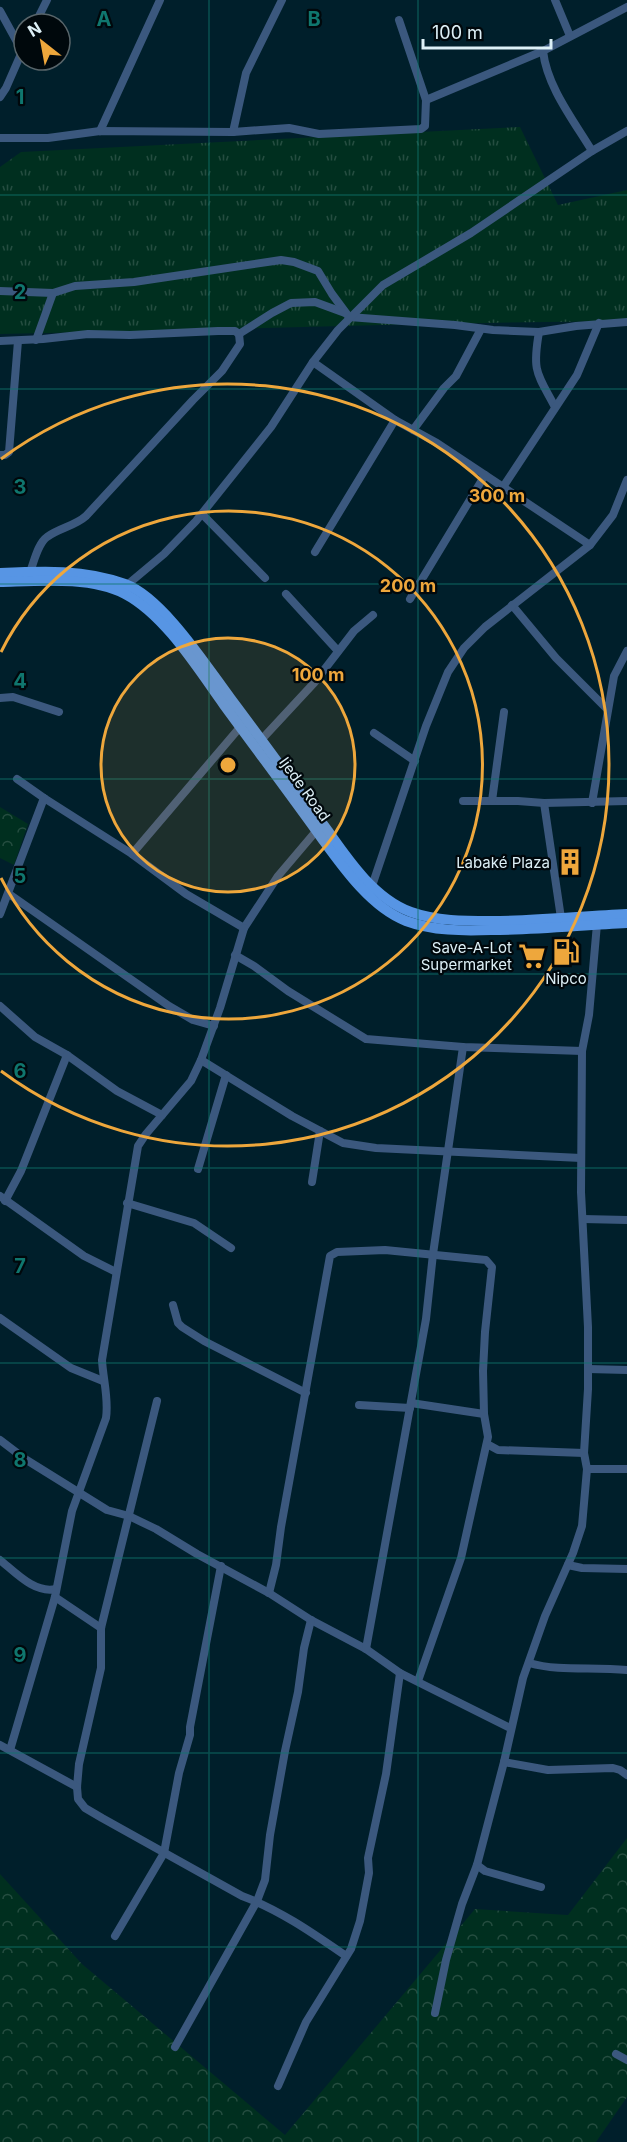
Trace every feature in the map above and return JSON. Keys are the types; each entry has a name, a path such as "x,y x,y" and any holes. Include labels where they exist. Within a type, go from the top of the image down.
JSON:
{"main road":[{"name":"Ijede Road","path":"0,573 88,573 128,585 149,598 203,659 337,844 372,886 393,903 409,912 429,918 466,921 627,914"},
{"name":"Ijede Road","path":"0,582 86,582 124,593 144,606 197,666 316,831 375,902 406,921 426,927 464,931 627,923"}],"street":[{"path":"100,131 159,0"},
{"path":"233,132 246,73 282,0"},
{"path":"555,0 570,36"},
{"path":"426,100 543,51 627,7"},
{"path":"0,11 12,31"},
{"path":"0,138 48,138 100,131 233,132 289,128 319,134 421,129 425,126 426,100 399,20"},
{"path":"543,51 544,67 592,151"},
{"path":"0,97 13,72"},
{"path":"128,585 164,554 202,514 271,427 313,362 348,315 383,285 471,233 592,151 627,131"},
{"path":"0,291 53,293 75,286 134,282 281,260 318,270 348,315"},
{"path":"36,340 53,293"},
{"path":"239,334 291,303 315,302 348,315 481,329 539,332 598,323 627,322"},
{"path":"503,487 577,375 598,323"},
{"path":"413,430 444,388 456,376 481,329"},
{"path":"0,340 36,340 88,334 130,335 235,331 239,334"},
{"path":"539,332 534,359 536,371 555,407"},
{"path":"30,572 46,537 86,516 192,400 222,371 240,344 239,334"},
{"path":"0,456 9,452 18,341"},
{"path":"313,362 395,420 485,475 590,544"},
{"path":"315,552 395,420"},
{"path":"410,599 485,475"},
{"path":"372,886 426,726 448,672 484,627 590,544 613,514 627,480"},
{"path":"202,514 265,579"},
{"path":"286,594 338,651"},
{"path":"512,606 555,658 607,709"},
{"path":"262,739 314,682 354,631 373,615"},
{"path":"592,803 614,676 627,651"},
{"path":"0,698 12,697 59,712"},
{"path":"492,801 504,712"},
{"path":"132,854 241,726"},
{"path":"374,734 416,761"},
{"path":"17,779 132,854 186,894 243,928"},
{"path":"0,914 44,798"},
{"path":"463,801 592,803 627,801"},
{"path":"544,803 561,918"},
{"path":"10,1750 56,1593 67,1529 106,1418 107,1402 102,1360 138,1146 191,1081 214,1026 243,928 278,876 316,831"},
{"path":"9,894 169,1006 193,1020 214,1026"},
{"path":"435,2013 446,1960 462,1904 477,1865 523,1678 545,1616 568,1566 582,1526 587,1469 584,1453 588,1327 581,1158 582,1051 589,1015 597,924"},
{"path":"235,955 366,1039 463,1047 582,1051"},
{"path":"0,1006 28,1033 67,1055 117,1091 162,1115"},
{"path":"366,1649 426,1319 433,1254 463,1047"},
{"path":"67,1055 21,1171 2,1199 84,1256 117,1272"},
{"path":"201,1060 343,1143 357,1146 581,1158"},
{"path":"198,1169 226,1075"},
{"path":"312,1182 320,1131"},
{"path":"128,1203 194,1223 231,1248"},
{"path":"583,1218 627,1220"},
{"path":"269,1593 276,1565 330,1256 337,1252 385,1250 482,1258 489,1262 492,1267 485,1332 484,1414 487,1444 461,1558 418,1681"},
{"path":"173,1305 178,1323 182,1327 204,1341 306,1393"},
{"path":"0,1318 71,1368 103,1381"},
{"path":"588,1369 627,1370"},
{"path":"157,1401 101,1628 100,1668 79,1764 76,1787 78,1799 85,1808 242,1896 257,1901 315,1934 346,1956"},
{"path":"359,1405 411,1405 484,1414"},
{"path":"0,1440 25,1459 107,1510 129,1516 156,1529 269,1593 311,1620 366,1649 400,1673 510,1728"},
{"path":"487,1444 498,1450 584,1453"},
{"path":"587,1469 627,1469"},
{"path":"0,1560 34,1586 56,1593 101,1628"},
{"path":"115,1935 164,1853 179,1773 190,1735 220,1566"},
{"path":"568,1566 627,1569"},
{"path":"175,2047 257,1901 265,1880 270,1835 311,1620"},
{"path":"530,1663 563,1669 627,1670"},
{"path":"278,2086 306,2022 351,1949 362,1911 369,1873 368,1858 386,1774 400,1673"},
{"path":"0,1745 76,1787"},
{"path":"504,1762 548,1770 613,1768 627,1775"},
{"path":"477,1865 485,1871 541,1887"},
{"path":"616,2054 627,2060"}],"green space":[{"path":"520,127 558,205 627,190 627,321 0,334 0,167 21,152"},
{"path":"0,807 28,824 14,865 0,858"},
{"path":"627,1838 627,2097 596,2142 0,2142 0,1874 82,1964 285,2135 475,1909 568,1915"}],"place":[{"name":"Labaké Plaza","path":"570,862"},
{"name":"Nipco","path":"566,952"},
{"name":"Save-A-Lot Supermarket","path":"532,956"}]}
